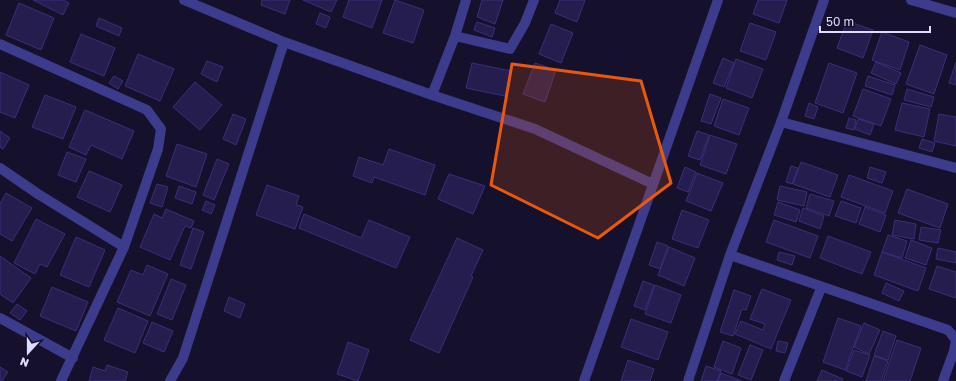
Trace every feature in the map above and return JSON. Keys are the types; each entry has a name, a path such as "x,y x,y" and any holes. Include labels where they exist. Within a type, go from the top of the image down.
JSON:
{"street":[{"path":"184,0 284,42 432,95 535,129 653,184"},
{"path":"432,95 455,36 466,0"},
{"path":"455,36 510,49 525,23 534,0"},
{"path":"584,381 718,0"},
{"path":"688,381 730,255 782,122 824,0"},
{"path":"911,0 956,13"},
{"path":"170,381 183,358 284,42"},
{"path":"0,44 147,110 161,129 158,149 124,247 61,381"},
{"path":"782,122 956,168"},
{"path":"0,168 38,194 124,247"},
{"path":"730,255 821,288 948,330 956,340 954,351 943,381"},
{"path":"784,381 821,288"},
{"path":"0,318 73,358"}],"highlighted area":[{"path":"512,64 641,81 671,183 598,238 491,185"}],"building":[{"path":"33,0 63,0 69,3 63,15"},
{"path":"262,0 290,0 285,14 261,5"},
{"path":"303,0 337,0 331,12"},
{"path":"349,0 382,0 372,28 343,17"},
{"path":"395,0 424,10 413,43 383,33"},
{"path":"482,0 503,0 495,24 477,17"},
{"path":"560,0 585,0 577,22 555,13"},
{"path":"758,0 787,0 779,23 753,14"},
{"path":"19,3 54,18 41,50 6,35"},
{"path":"320,13 330,17 326,28 316,24"},
{"path":"99,18 122,28 119,36 96,26"},
{"path":"847,21 873,30 863,58 837,48"},
{"path":"477,22 495,28 492,37 474,30"},
{"path":"750,23 776,32 766,60 740,51"},
{"path":"551,24 573,33 561,63 539,54"},
{"path":"882,32 909,42 900,70 872,60"},
{"path":"81,34 115,48 104,76 70,62"},
{"path":"920,45 947,55 934,94 906,84"},
{"path":"138,54 174,69 160,101 125,86"},
{"path":"723,58 734,63 724,87 713,83"},
{"path":"736,59 763,69 752,98 726,88"},
{"path":"207,61 223,67 217,82 201,74"},
{"path":"876,62 901,73 896,84 871,73"},
{"path":"956,62 956,85 949,83"},
{"path":"472,63 511,71 505,96 466,88"},
{"path":"535,63 556,70 545,102 523,94"},
{"path":"829,63 857,73 843,113 815,103"},
{"path":"0,72 29,85 15,118 0,112"},
{"path":"114,76 123,81 118,89 109,83"},
{"path":"868,76 895,85 892,95 865,86"},
{"path":"195,82 222,105 200,130 173,107"},
{"path":"863,89 891,99 881,126 853,116"},
{"path":"907,89 934,97 931,107 904,100"},
{"path":"710,94 721,98 711,124 701,121"},
{"path":"45,95 76,107 63,139 32,127"},
{"path":"723,99 749,108 739,135 714,126"},
{"path":"809,103 818,107 814,119 805,116"},
{"path":"902,103 930,109 924,137 895,130"},
{"path":"85,110 134,131 122,159 91,145 86,155 69,147"},
{"path":"233,114 246,119 236,145 223,139"},
{"path":"939,114 956,117 956,146 934,141"},
{"path":"849,118 856,120 854,130 846,128"},
{"path":"858,119 874,124 870,135 855,129"},
{"path":"0,131 10,138 3,149 0,147"},
{"path":"697,131 709,135 700,160 688,156"},
{"path":"710,135 737,144 726,174 700,165"},
{"path":"922,139 935,143 932,152 919,148"},
{"path":"177,144 207,154 196,187 166,176"},
{"path":"389,149 435,165 425,195 374,177 372,183 353,176 359,157 383,165"},
{"path":"67,152 86,159 76,182 58,175"},
{"path":"217,159 229,164 214,200 203,195"},
{"path":"801,162 838,175 830,197 793,184"},
{"path":"791,166 798,168 792,184 786,182"},
{"path":"685,167 696,172 688,192 677,188"},
{"path":"870,167 886,172 882,183 867,178"},
{"path":"89,171 122,185 110,212 77,197"},
{"path":"697,173 723,183 711,211 686,201"},
{"path":"449,174 485,186 473,214 438,199"},
{"path":"849,175 893,191 885,213 841,197"},
{"path":"157,184 168,187 162,207 150,203"},
{"path":"267,185 299,196 296,205 303,207 295,229 256,215"},
{"path":"179,186 196,192 192,204 175,198"},
{"path":"780,186 807,192 804,206 777,200"},
{"path":"907,189 948,204 940,228 898,213"},
{"path":"6,193 32,208 12,241 0,234 0,204"},
{"path":"810,194 834,201 829,216 806,208"},
{"path":"206,201 215,205 211,214 202,210"},
{"path":"841,201 861,208 856,223 835,216"},
{"path":"778,202 800,210 796,222 774,215"},
{"path":"865,207 886,215 880,232 859,224"},
{"path":"803,208 824,216 820,229 799,221"},
{"path":"166,209 194,221 191,228 185,226 170,260 140,247 154,214 162,218"},
{"path":"682,210 709,220 698,248 672,239"},
{"path":"304,214 361,238 369,220 410,237 396,268 299,228"},
{"path":"36,219 65,234 47,267 40,264 35,274 14,263"},
{"path":"774,220 818,236 810,258 766,242"},
{"path":"895,220 916,224 914,239 892,235"},
{"path":"921,227 941,230 938,243 919,240"},
{"path":"193,228 204,232 191,269 180,265"},
{"path":"888,235 907,241 902,258 882,252"},
{"path":"828,236 871,252 862,274 820,258"},
{"path":"76,237 105,250 89,287 60,275"},
{"path":"457,238 483,250 471,276 473,277 439,353 410,340"},
{"path":"911,240 932,248 926,265 905,258"},
{"path":"657,242 668,246 660,269 649,265"},
{"path":"669,247 695,258 684,286 658,275"},
{"path":"938,248 956,252 956,263 936,259"},
{"path":"779,252 795,256 792,265 777,260"},
{"path":"882,252 926,268 918,291 874,275"},
{"path":"0,256 31,278 13,303 0,294"},
{"path":"147,265 168,274 150,316 117,302 131,270 143,275"},
{"path":"937,266 956,272 956,298 929,289"},
{"path":"171,279 186,285 172,320 157,314"},
{"path":"643,281 654,285 645,310 634,306"},
{"path":"886,283 904,291 899,301 882,293"},
{"path":"655,285 681,295 671,323 645,314"},
{"path":"52,287 88,302 76,331 40,316"},
{"path":"762,289 791,300 771,349 735,334 741,321 763,330 765,324 750,319"},
{"path":"734,290 751,296 746,310 742,309 733,336 720,332"},
{"path":"229,297 245,304 240,318 224,311"},
{"path":"17,304 27,311 20,320 10,313"},
{"path":"118,308 148,321 135,353 104,340"},
{"path":"838,318 861,326 845,370 823,362"},
{"path":"631,319 668,332 658,360 621,347"},
{"path":"152,322 173,331 164,352 143,343"},
{"path":"864,323 880,330 869,354 854,347"},
{"path":"883,331 896,336 888,360 874,355"},
{"path":"897,340 921,348 910,381 883,381"},
{"path":"723,341 741,348 732,374 714,367"},
{"path":"778,341 788,343 785,353 776,351"},
{"path":"348,342 369,350 358,381 337,374"},
{"path":"750,345 763,350 751,380 738,375"},
{"path":"854,350 870,355 862,377 846,371"},
{"path":"874,356 888,361 881,381 866,381"},
{"path":"628,360 654,369 650,381 621,381"},
{"path":"107,365 128,372 125,381 89,381 93,367 105,371"},
{"path":"706,366 721,371 717,381 701,381"},
{"path":"0,367 8,372 2,381 0,381"},
{"path":"822,370 843,379 842,381 817,381"},
{"path":"721,373 742,381 718,381"}]}
